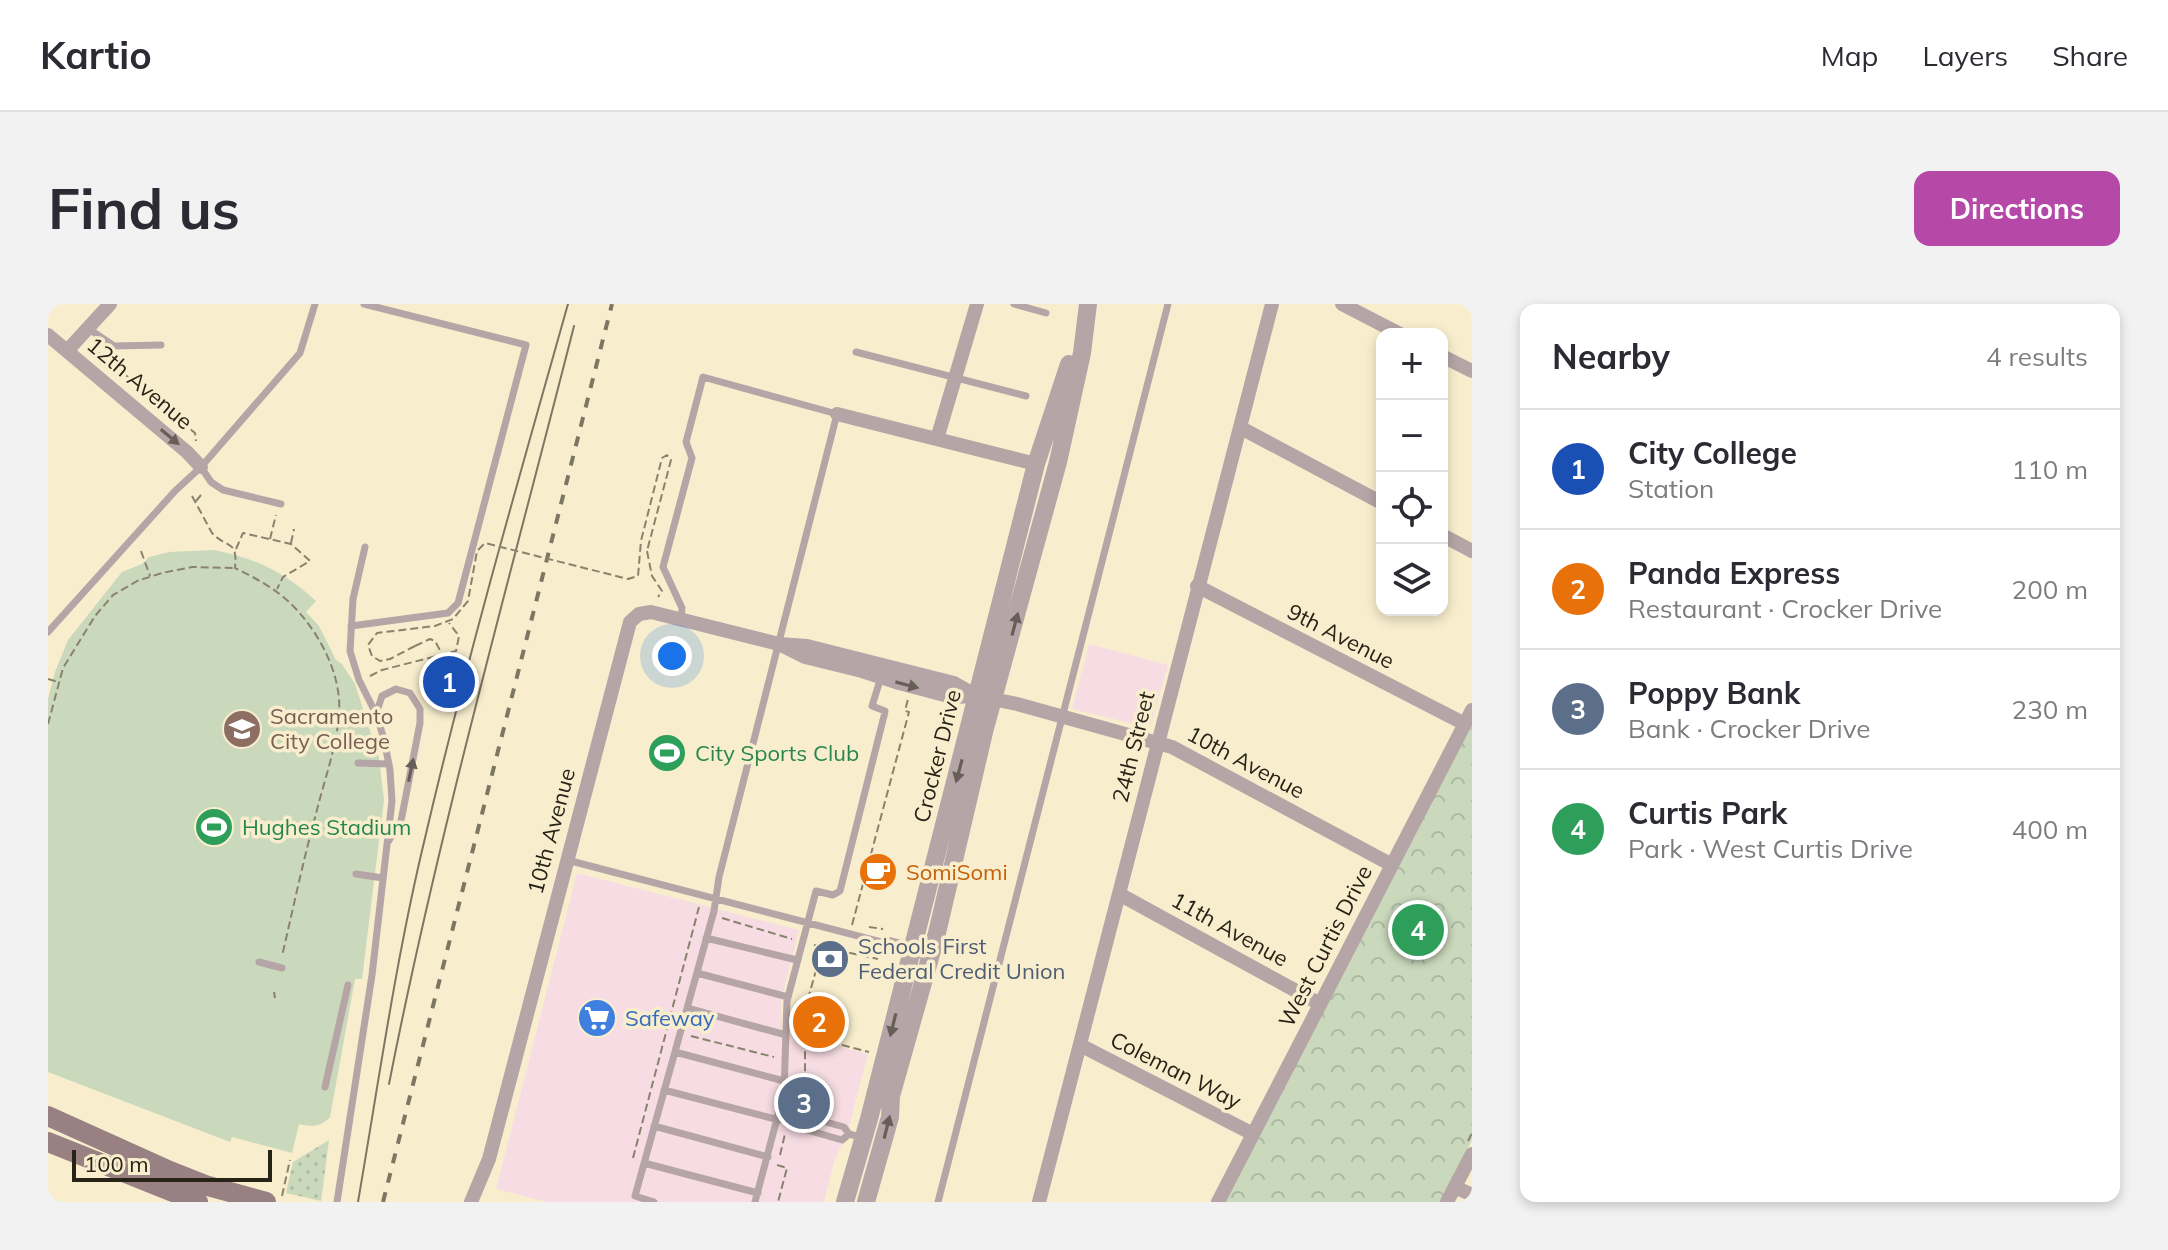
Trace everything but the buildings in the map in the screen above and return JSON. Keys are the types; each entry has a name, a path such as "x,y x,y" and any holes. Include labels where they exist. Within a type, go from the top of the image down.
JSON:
{"main road":[{"path":"48,1116 196,1181 274,1199"},
{"path":"48,1142 198,1202"}],"street":[{"path":"67,351 110,304"},
{"path":"937,439 977,304"},
{"name":"Crocker Drive","path":"986,698 1058,462 1082,353 1088,304"},
{"name":"24th Street","path":"1039,1202 1158,742 1160,707 1241,428 1272,304"},
{"path":"1342,304 1388,328"},
{"name":"Crocker Drive","path":"866,1202 890,1117 891,1096 921,952 986,698 1036,464 1084,324"},
{"name":"12th Avenue","path":"48,335 201,467"},
{"path":"1448,359 1472,371"},
{"path":"837,414 1036,464"},
{"path":"1241,428 1376,500"},
{"path":"1448,538 1472,551"},
{"name":"9th Avenue","path":"1197,586 1468,717"},
{"name":"10th Avenue","path":"471,1202 489,1159 627,628 634,617 646,612 779,644 807,646 954,683 986,698 1158,742 1392,865"},
{"name":"10th Avenue","path":"779,644 805,657 952,697 986,698"},
{"name":"West Curtis Drive","path":"1218,1202 1468,717"},
{"name":"11th Avenue","path":"1119,894 1320,1004"},
{"path":"885,943 921,952"},
{"name":"Crocker Drive","path":"845,1202 856,1136 921,952"},
{"name":"Coleman Way","path":"1080,1045 1253,1134"},
{"path":"1447,1202 1472,1154"},
{"path":"1455,1187 1472,1195"}],"lane":[{"path":"48,632 175,491 201,467 300,353 315,304"},
{"path":"351,626 448,613 458,603 526,345 364,304"},
{"path":"1014,304 1046,313"},
{"path":"938,1202 1168,304"},
{"path":"88,328 114,346 161,345"},
{"path":"856,352 1026,396"},
{"path":"654,1202 635,1196 697,973 837,414 703,377 686,442 692,458 663,567 682,608 681,619"},
{"path":"201,467 211,482 223,490 281,504"},
{"path":"337,1202 369,990 392,801 389,764 376,714 350,651 353,599 365,547"},
{"path":"755,1202 779,1118 788,997 816,891 833,895 840,891 885,711 872,706 881,677"},
{"path":"376,714 379,701 389,691 403,690 415,699 420,709 418,738 401,821 387,844"},
{"path":"358,763 389,764"},
{"path":"567,860 885,943"},
{"path":"356,874 383,878"},
{"path":"706,938 797,960"},
{"path":"259,962 282,968"},
{"path":"697,973 788,997"},
{"path":"325,1087 348,985"},
{"path":"687,1008 786,1035"},
{"path":"675,1052 784,1081"},
{"path":"664,1090 779,1118 789,1119 797,1114 844,1127 856,1136"},
{"path":"789,1119 793,1126 842,1140 856,1136"},
{"path":"654,1126 768,1157"},
{"path":"644,1163 758,1193"}],"path":[{"path":"86,349 98,352 195,433 196,443"},
{"path":"415,699 436,681 443,656 435,641 427,640 380,661 372,656 368,645 377,633 449,622 460,613 468,601 477,551 485,543 628,579 638,576 641,541 662,458 667,455 671,460 647,551 652,576 662,591 658,597"},
{"path":"195,502 201,495"},
{"path":"192,496 212,533 231,543 235,550"},
{"path":"270,539 276,514"},
{"path":"291,544 294,529"},
{"path":"235,568 235,550 243,533 291,544 310,561 283,577 276,591"},
{"path":"141,551 150,577"},
{"path":"48,724 63,668 95,616 113,595 150,577 192,567 235,568 276,591 307,622 321,645 338,685 340,711 282,956"},
{"path":"369,677 382,670 456,651 459,636 449,622"},
{"path":"48,679 59,682"},
{"path":"436,681 477,692"},
{"path":"852,925 909,712 905,711 908,698"},
{"path":"633,1158 699,907"},
{"path":"721,913 723,920 794,939"},
{"path":"813,945 878,959"},
{"path":"793,1109 801,1083 805,1080 805,1010 823,945"},
{"path":"274,992 275,998"},
{"path":"680,1034 771,1057 807,1055"},
{"path":"806,1036 869,1052"},
{"path":"778,1202 787,1168 777,1166 786,1132"},
{"path":"274,1199 290,1160"}],"shaded area":[{"path":"1089,644 1168,665 1151,724 1142,726 1072,709"},
{"path":"577,873 799,930 781,1000 782,1031 868,1054 848,1130 834,1162 824,1202 547,1202 496,1189"}],"green space":[{"name":"Hughes Stadium","path":"214,550 269,568 316,601 306,612 319,626 336,660 355,684 379,758 384,800 362,979 355,979 330,1117 316,1125 299,1124 292,1153 232,1137 230,1142 48,1072 48,699 55,672 68,640 122,572 142,564 149,557 169,552"},
{"path":"1472,721 1472,1140 1440,1202 1224,1202"},
{"path":"329,1140 321,1201 286,1193 293,1162"}],"tram line":[{"path":"358,1202 397,974 425,838 476,637 568,304"},
{"path":"389,1084 430,893 574,326"}],"railway":[{"path":"383,1202 612,304"}],"place":[{"name":"City College","path":"449,682"},
{"name":"Sacramento City College","path":"242,729"},
{"name":"City Sports Club","path":"667,753"},
{"name":"Hughes Stadium","path":"214,827"},
{"name":"SomiSomi","path":"878,872"},
{"name":"Curtis Park","path":"1418,930"},
{"name":"Schools First Federal Credit Union","path":"830,959"},
{"name":"Safeway","path":"597,1018"},
{"name":"Panda Express","path":"819,1022"},
{"name":"Poppy Bank","path":"804,1103"}]}
